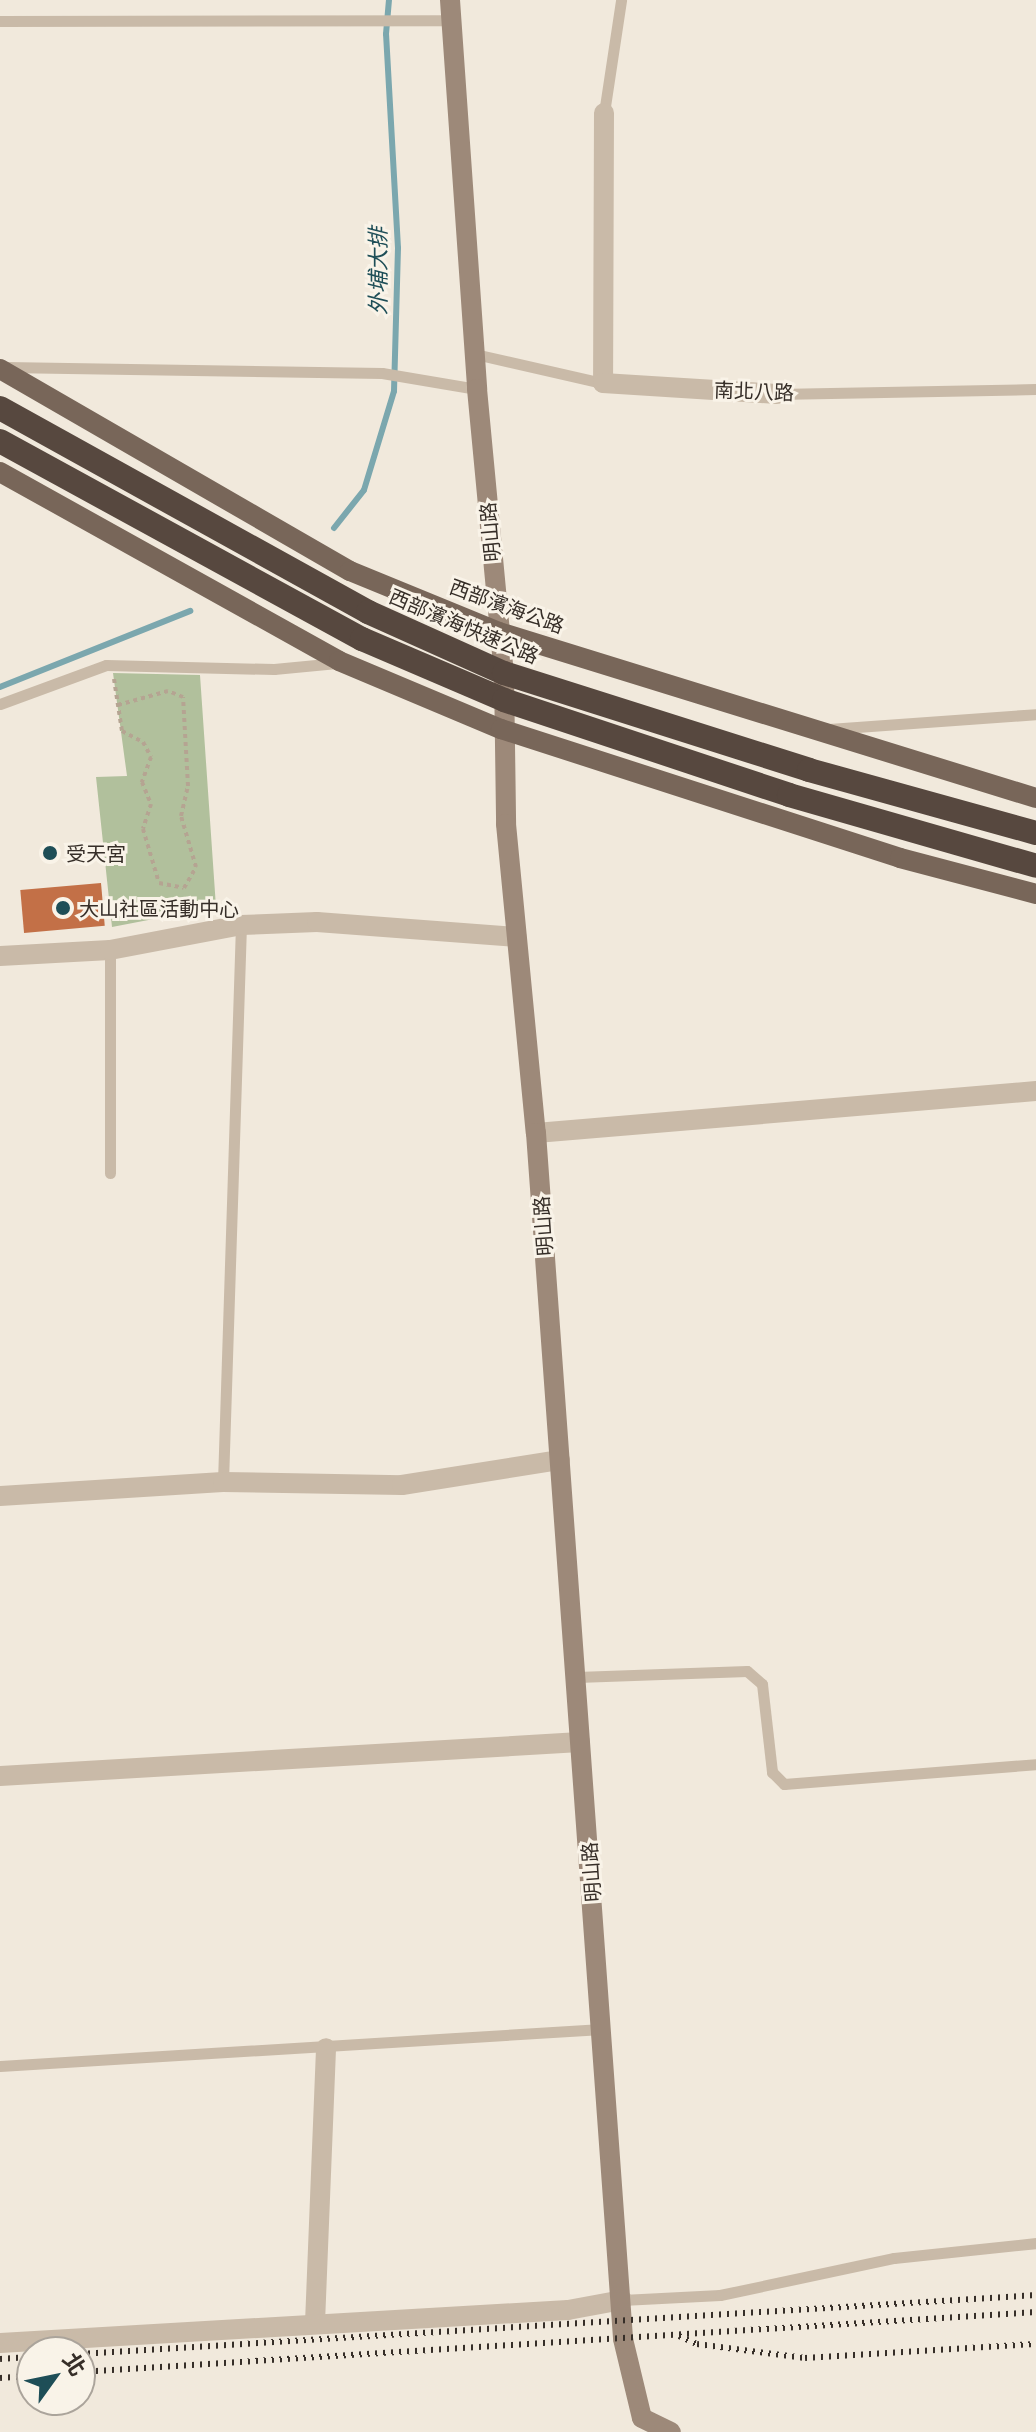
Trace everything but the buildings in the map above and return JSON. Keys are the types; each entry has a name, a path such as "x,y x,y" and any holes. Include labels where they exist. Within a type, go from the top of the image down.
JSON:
{"highway":[{"name":"西部濱海快速公路","path":"0,408 368,612 504,673 809,770 1036,833"},
{"path":"0,441 362,639 504,700 789,795 1036,866"}],"main road":[{"name":"西部濱海公路","path":"0,368 350,571 499,632 1036,798"},
{"path":"0,472 342,662 501,729 900,858 1036,894"}],"street":[{"name":"明山路","path":"451,10 477,389 504,673 501,729 516,937 536,1133 625,2352 642,2425 671,2432"},
{"path":"603,383 604,113"},
{"name":"南北八路","path":"603,383 777,394"},
{"path":"0,956 110,950 241,925 317,922 516,937"},
{"path":"536,1133 1036,1091"},
{"path":"0,1496 223,1482 402,1485 560,1460"},
{"path":"0,1776 580,1742"},
{"path":"315,2323 326,2048"},
{"path":"0,2343 568,2310 622,2300"}],"lane":[{"path":"604,113 621,0"},
{"path":"0,21 397,20 451,10"},
{"name":"南北八路","path":"475,354 603,383"},
{"path":"0,368 382,373 477,389"},
{"name":"南北八路","path":"777,394 1036,389"},
{"path":"0,704 112,665 274,669 342,662"},
{"path":"820,730 1036,714"},
{"path":"223,1482 241,925"},
{"path":"110,950 110,1173"},
{"path":"577,1677 747,1671 762,1684 772,1772 784,1784 1036,1764"},
{"path":"0,2066 602,2029"},
{"path":"622,2300 720,2295 894,2258 1036,2243"}],"path":[{"path":"112,665 118,705 122,731 143,742 151,757 142,782 151,804 143,829 159,883 184,888 196,867 181,816 188,786 183,697 168,691 118,705"}],"green space":[{"path":"113,673 200,675 216,907 112,927 96,777 127,776"}],"waterway":[{"name":"外埔大排","path":"334,528 364,490 394,391 398,248 386,34 389,0"},
{"path":"0,687 190,611"}],"railway":[{"path":"96,2353 1036,2295"},
{"path":"96,2371 1036,2312"},
{"path":"679,2336 697,2344 805,2358 1036,2344"},
{"path":"0,2359 16,2358"},
{"path":"0,2378 16,2377"}],"place":[{"name":"受天宮","path":"50,853"},
{"name":"大山社區活動中心","path":"63,908"}]}
